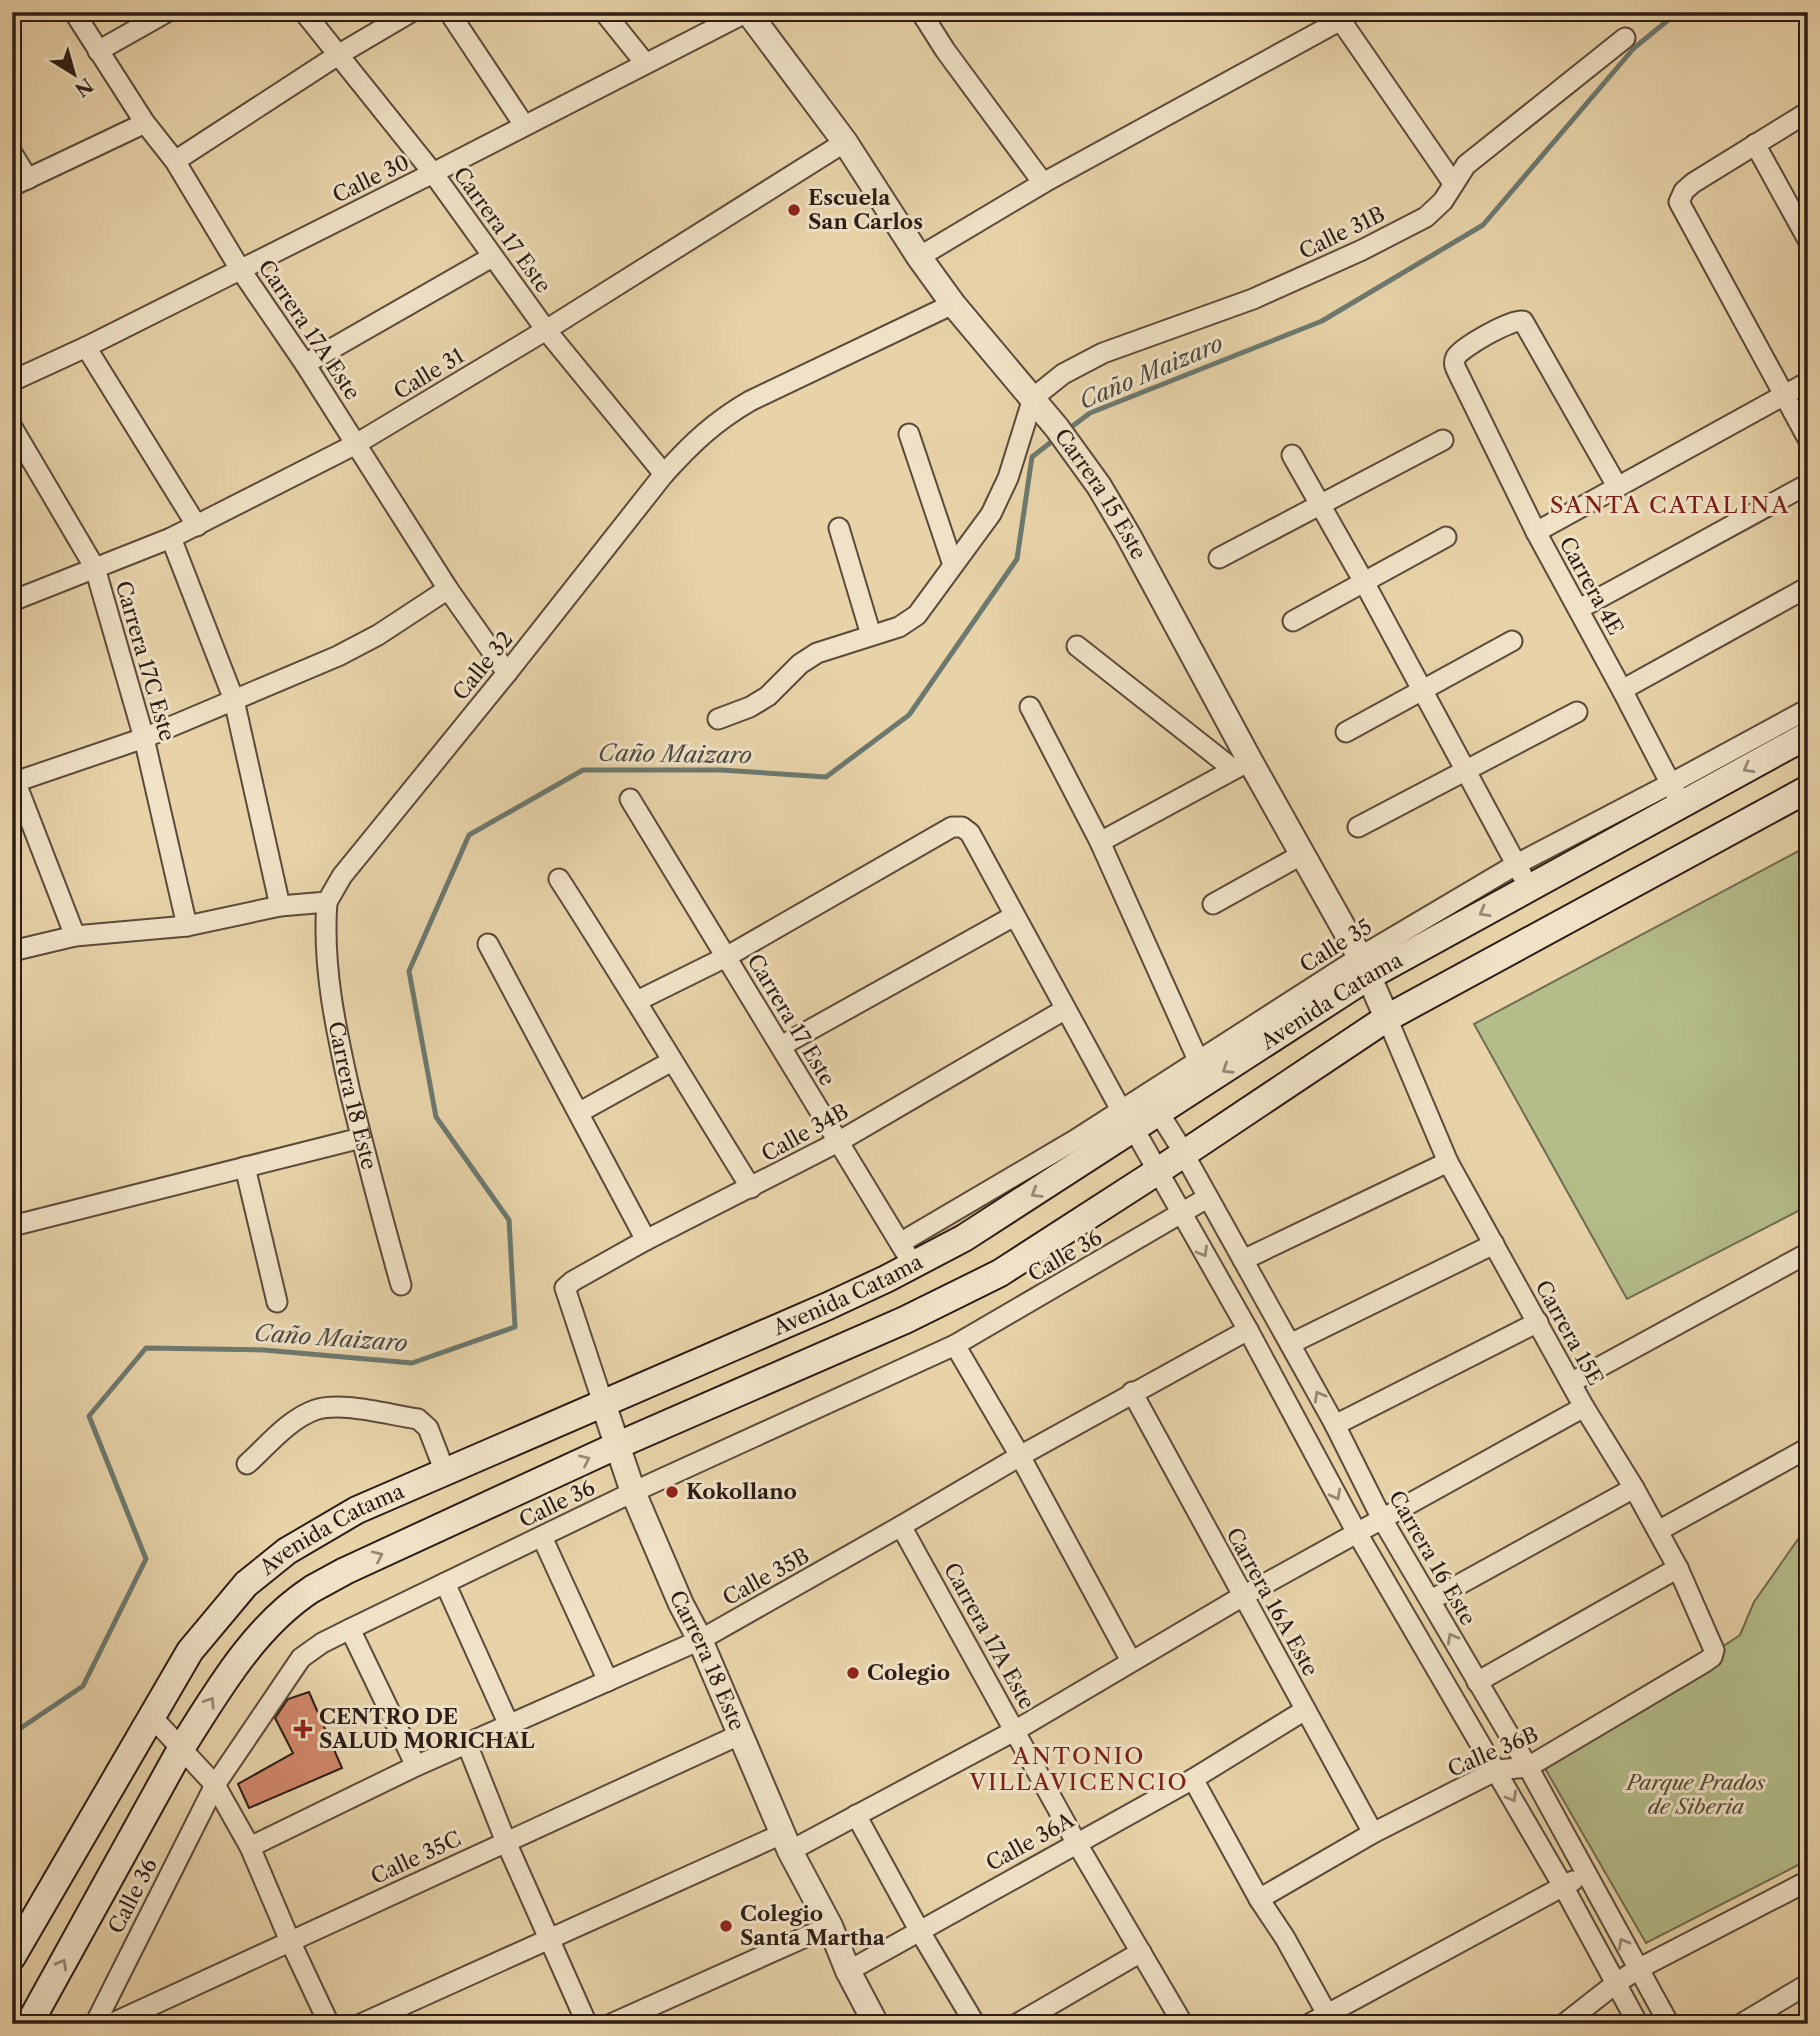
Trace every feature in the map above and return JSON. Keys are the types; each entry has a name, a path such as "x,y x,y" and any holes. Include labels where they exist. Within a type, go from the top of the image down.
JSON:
{"main road":[{"name":"Avenida Catama","path":"12,1957 190,1651 246,1584 287,1552 357,1510 886,1279 906,1254 964,1238 1127,1120 1159,1113 1365,966 1522,876 1676,794 1808,735"},
{"name":"Avenida Catama","path":"29,2024 182,1747 243,1655 278,1618 311,1590 345,1571 616,1446 905,1320 1000,1273 1387,1018 1808,789"}],"street":[{"name":"Carrera 17A Este","path":"74,12 145,123 175,162 240,269 305,364 448,589 507,673"},
{"path":"98,51 167,12"},
{"name":"Carrera 17 Este","path":"304,12 433,173 546,330 664,474"},
{"path":"175,162 338,55 411,12"},
{"path":"449,12 524,125"},
{"path":"604,12 645,63"},
{"name":"Calle 30","path":"12,381 86,347 748,12"},
{"name":"Carrera 15 Este","path":"748,12 845,142 919,257 953,304 1033,398 1099,486 1135,547 1241,765 1301,855 1365,966 1387,1018"},
{"path":"921,12 1044,183"},
{"path":"919,257 1044,183 1342,15 1453,183"},
{"name":"Calle 31B","path":"1033,398 1063,374 1103,353 1253,299 1362,250 1426,217 1443,201 1466,165 1625,38"},
{"path":"1808,112 1684,191 1679,202 1808,439"},
{"path":"12,153 20,182 145,123"},
{"name":"Calle 31","path":"12,601 171,538 356,444 546,330 845,142"},
{"path":"1755,144 1808,240"},
{"path":"305,364 492,257"},
{"name":"Calle 32","path":"327,902 342,876 664,474 691,444 719,419 787,382 953,304"},
{"name":"Carrera 4E","path":"1617,486 1522,321 1509,323 1455,358 1454,365 1536,532 1676,794"},
{"path":"86,347 197,526"},
{"path":"1536,532 1808,382"},
{"path":"718,719 750,707 768,696 800,664 817,653 899,627 917,615 991,514 1008,478 1033,398"},
{"name":"Carrera 17C Este","path":"12,427 95,568 144,738 187,926"},
{"path":"909,433 953,565"},
{"path":"1219,558 1443,440"},
{"path":"1292,455 1364,582 1522,876"},
{"path":"1579,609 1808,484"},
{"path":"839,528 871,635"},
{"path":"1293,621 1446,537"},
{"path":"171,538 234,700 280,906"},
{"path":"1622,690 1808,587"},
{"path":"75,936 13,779 144,738 338,656 378,635 448,589"},
{"path":"1346,732 1512,641"},
{"path":"1077,646 1241,765 1100,842"},
{"path":"1030,708 1100,842 1198,1060"},
{"path":"1676,794 1808,709"},
{"path":"1358,827 1577,712"},
{"name":"Carrera 17 Este","path":"630,799 906,1254"},
{"path":"637,1001 726,957 952,827 962,827 970,833 1064,1010 1248,1330 1357,1533 1497,1770 1638,2024"},
{"path":"1213,904 1301,855"},
{"path":"559,879 751,1188"},
{"path":"12,951 75,936 187,926 280,906 327,902"},
{"name":"Carrera 18 Este","path":"327,902 324,932 333,1020 361,1138 401,1284"},
{"path":"781,1046 1014,916"},
{"path":"488,944 646,1240"},
{"name":"Calle 35","path":"1127,1120 1198,1060 1365,966"},
{"name":"Calle 34B","path":"565,1288 581,1276 646,1240 838,1142 1064,1010"},
{"name":"Carrera 15E","path":"1387,1018 1448,1162 1584,1407 1634,1488 1678,1568 1712,1643 1712,1657 1705,1662"},
{"path":"580,1112 672,1061"},
{"name":"Carrera 16 Este","path":"1159,1113 1335,1425 1382,1519 1528,1767 1669,2024"},
{"path":"12,1226 361,1138"},
{"path":"1243,1260 1448,1162"},
{"path":"245,1167 278,1302"},
{"name":"Calle 36","path":"95,2024 215,1784 301,1658 349,1629 633,1492 955,1345 1207,1198"},
{"path":"1290,1344 1494,1244"},
{"path":"1572,1382 1808,1253"},
{"name":"Carrera 18 Este","path":"565,1288 633,1492 787,1842 876,2024"},
{"path":"1335,1425 1538,1322"},
{"name":"Calle 35B","path":"250,1847 416,1766 700,1640 1132,1392 1248,1330"},
{"path":"955,1345 1020,1456 1131,1661"},
{"name":"Carrera 16A Este","path":"1132,1392 1373,1833"},
{"path":"247,1464 296,1421 315,1410 334,1406 418,1419 428,1428 445,1472"},
{"path":"361,2024 550,1938 856,1815 1016,1730 1243,1596 1584,1407"},
{"path":"1658,1531 1808,1448"},
{"path":"1431,1600 1634,1488"},
{"name":"Carrera 17A Este","path":"901,1526 1076,1842 1183,2024"},
{"path":"542,1538 608,1681"},
{"path":"1477,1682 1678,1568"},
{"path":"445,1583 509,1725"},
{"path":"349,1629 416,1766"},
{"name":"Calle 36B","path":"1259,1899 1373,1833 1497,1770 1528,1767 1705,1662"},
{"name":"Calle 36A","path":"848,1971 1193,1779 1305,1710"},
{"path":"152,1717 215,1784 250,1847 290,1941 330,2024"},
{"name":"Calle 35C","path":"111,2024 740,1735"},
{"path":"467,1744 506,1842 587,2024"},
{"path":"1193,1779 1259,1899 1286,1938 1327,2014"},
{"path":"856,1815 919,1930 975,2024"},
{"path":"1309,2024 1585,1875"},
{"path":"1564,2024 1615,1983 1638,1969 1802,1884"},
{"path":"611,2024 830,1926"},
{"path":"1017,2024 1141,1952"},
{"path":"1741,2024 1808,1984"}],"green space":[{"path":"1808,846 1808,1206 1627,1299 1474,1024"},
{"name":"Parque Prados de Siberia","path":"1808,1525 1808,1860 1646,1943 1543,1765 1740,1635 1754,1602"}],"building":[{"name":"CENTRO DE SALUD MORICHAL","path":"309,1692 342,1768 249,1808 238,1784 293,1753 275,1718 288,1699"}],"waterway":[{"name":"Caño Maizaro","path":"1066,431 1090,413 1322,321 1483,225 1634,48 1678,12"},
{"name":"Caño Maizaro","path":"12,1734 83,1686 146,1559 89,1416 146,1348 264,1350 412,1363 515,1327 509,1220 436,1117 409,971 469,835 583,770 721,770 826,777 909,715 1017,559 1032,457 1055,439"}],"place":[{"name":"Escuela San Carlos","path":"794,210"},
{"name":"Kokollano","path":"672,1492"},
{"name":"Colegio","path":"853,1673"},
{"name":"CENTRO DE SALUD MORICHAL","path":"303,1729"},
{"name":"Colegio Santa Martha","path":"726,1926"}],"district":[{"name":"SANTA CATALINA","path":"1670,505"},
{"name":"ANTONIO VILLAVICENCIO","path":"1079,1769"}]}
